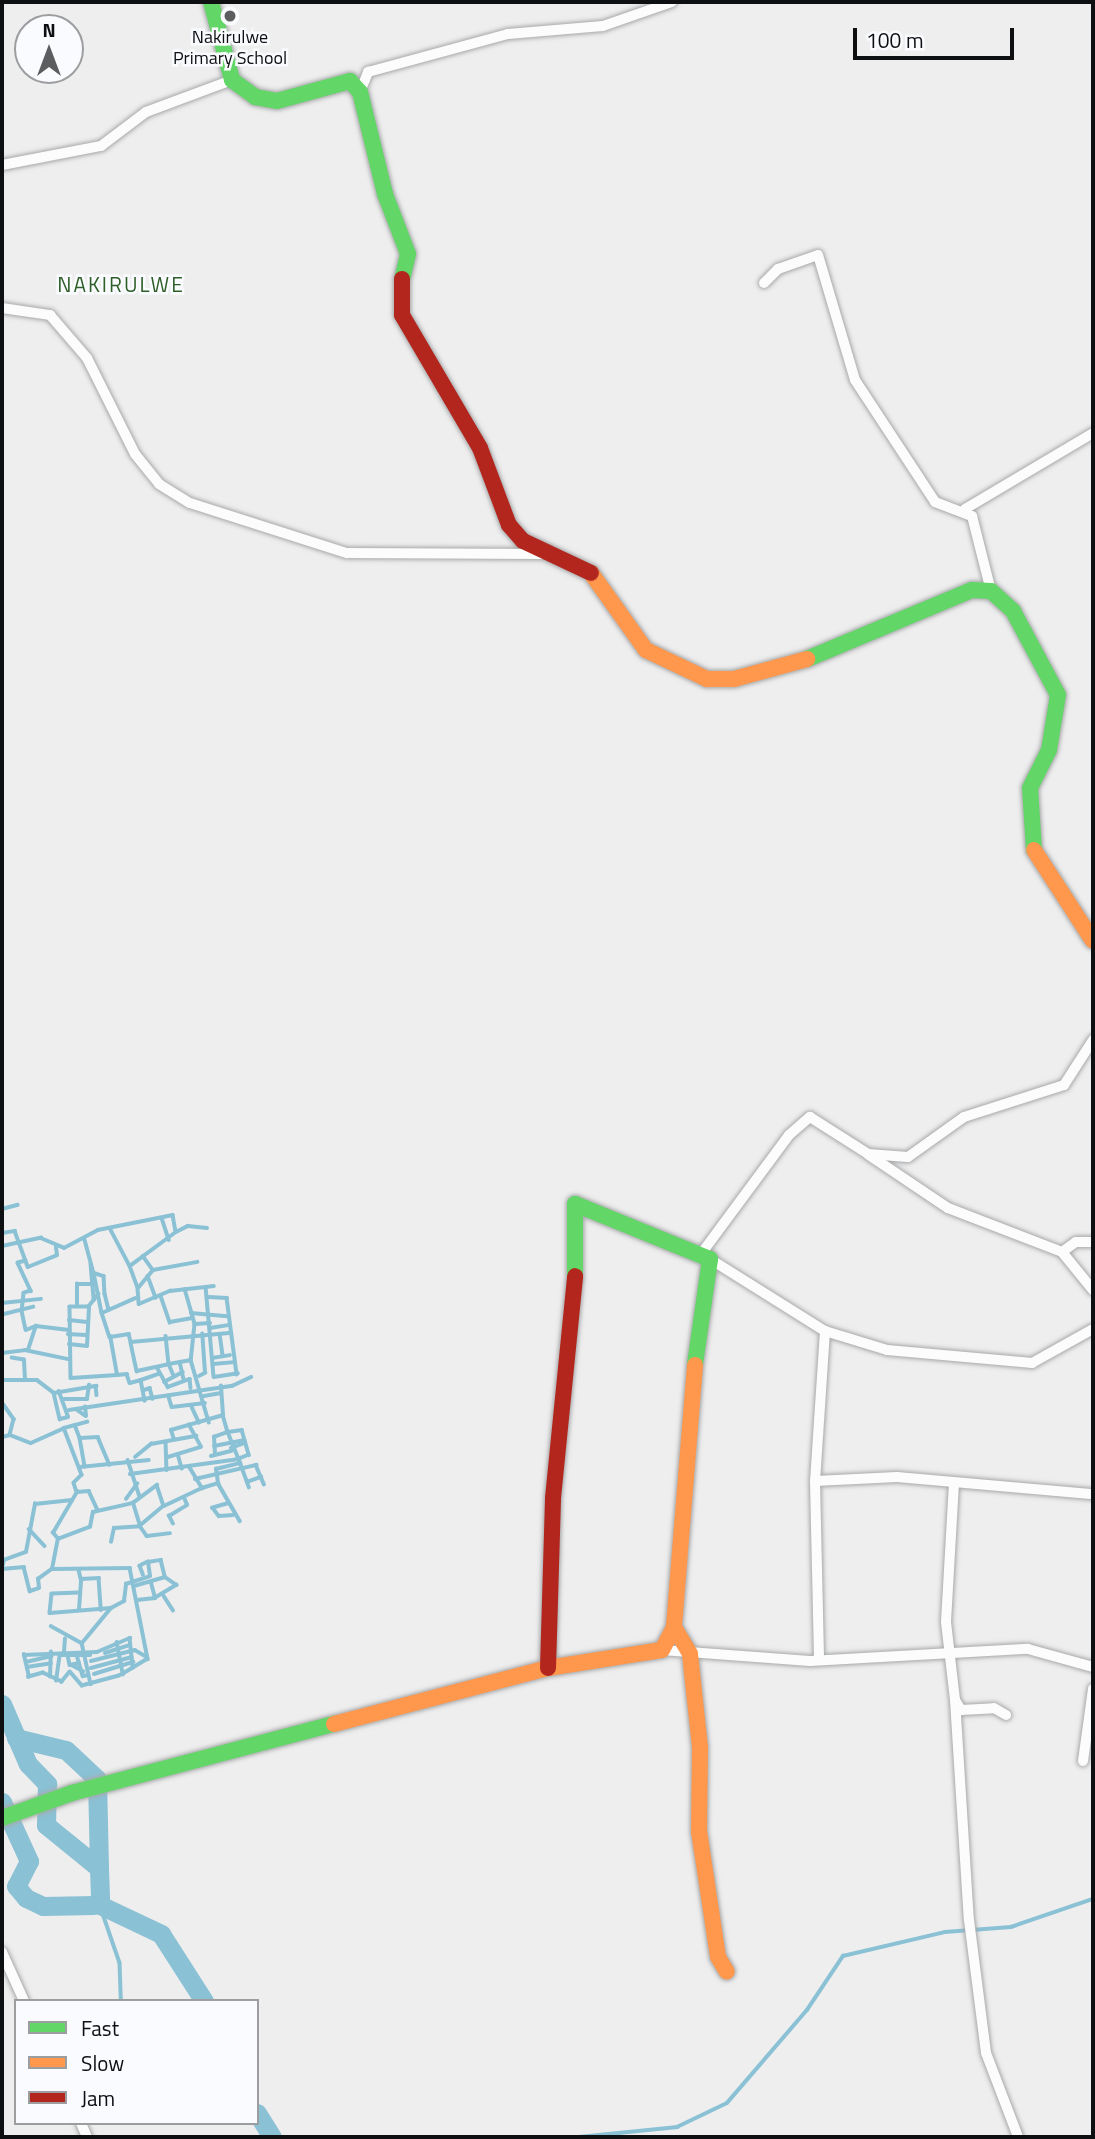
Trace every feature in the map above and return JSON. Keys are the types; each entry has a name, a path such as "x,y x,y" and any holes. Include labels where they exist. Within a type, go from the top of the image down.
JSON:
{"street":[{"path":"211,2 232,80 255,97 276,101 326,83 350,81 360,92 385,194 408,254 398,292 402,316 480,448 509,525 523,541 598,576 646,650 707,679 769,673 949,596 991,591"},
{"path":"360,92 368,72 508,34 603,26 672,2"},
{"path":"2,165 101,146 146,112 232,80"},
{"path":"764,283 778,269 818,255 855,380 874,416 935,502 965,509 1093,433"},
{"path":"2,308 50,315 87,358 135,454 159,484 190,503 347,553 556,555"},
{"path":"965,509 991,591 1029,630 1058,695 1049,750 1030,788 1030,842 1093,941"},
{"path":"868,1154 908,1157 964,1117 1064,1085 1093,1040"},
{"path":"662,1650 674,1627 706,1256 789,1135 810,1117 948,1208 1062,1252 1093,1290"},
{"path":"548,1668 553,1498 575,1323 575,1204 706,1256 825,1331 887,1350 1032,1363 1093,1329"},
{"path":"1062,1252 1076,1242 1093,1242"},
{"path":"819,1660 816,1402 825,1331"},
{"path":"815,1481 897,1477 1093,1494"},
{"path":"954,1483 946,1622 952,1650 969,1924 986,2053 1018,2137"},
{"path":"674,1627 690,1654 700,1748 699,1830 719,1957 727,1972"},
{"path":"2,1818 72,1793 548,1668 662,1650 690,1654 819,1660 952,1650 1028,1649 1093,1667"},
{"path":"1083,1761 1093,1689"},
{"path":"955,1700 961,1710 994,1709 1006,1715"},
{"path":"2,1952 23,1999"}],"waterway":[{"path":"2,1209 17,1205"},
{"path":"2,1246 41,1238 64,1248 98,1230 173,1215 176,1232 188,1226 207,1228"},
{"path":"162,1218 169,1240"},
{"path":"111,1230 130,1266 176,1232"},
{"path":"2,1233 15,1231 28,1267 57,1255 56,1248"},
{"path":"85,1240 94,1273 104,1276 105,1294"},
{"path":"143,1256 153,1270"},
{"path":"26,1261 18,1263 31,1291 24,1293 22,1311 26,1330 36,1326"},
{"path":"130,1266 138,1288 153,1270 197,1262"},
{"path":"91,1264 94,1300"},
{"path":"94,1273 102,1313 135,1298"},
{"path":"148,1276 156,1298"},
{"path":"77,1306 77,1284 91,1284"},
{"path":"138,1288 139,1304 170,1291 214,1286"},
{"path":"206,1287 214,1377 238,1373"},
{"path":"185,1289 195,1324 191,1360 209,1422"},
{"path":"99,1294 89,1307 70,1307 71,1378 117,1375 110,1337"},
{"path":"105,1294 109,1310"},
{"path":"161,1296 170,1322 192,1318"},
{"path":"209,1297 227,1298 237,1374"},
{"path":"2,1303 41,1299"},
{"path":"4,1314 33,1307"},
{"path":"69,1344 87,1346 89,1307"},
{"path":"102,1313 110,1337 129,1334 131,1342 229,1333"},
{"path":"191,1313 227,1316"},
{"path":"69,1320 87,1322"},
{"path":"195,1324 210,1323"},
{"path":"210,1328 228,1325"},
{"path":"28,1350 36,1326 69,1330"},
{"path":"68,1334 86,1335"},
{"path":"199,1376 205,1373 202,1334"},
{"path":"220,1334 223,1356"},
{"path":"166,1336 169,1364 191,1360"},
{"path":"131,1343 137,1371 169,1364 174,1376"},
{"path":"2,1353 25,1350 68,1359"},
{"path":"212,1358 230,1355"},
{"path":"2,1380 25,1380 24,1360 12,1358"},
{"path":"180,1362 184,1380"},
{"path":"213,1364 234,1362"},
{"path":"157,1367 168,1387 190,1379 191,1388"},
{"path":"164,1382 183,1372"},
{"path":"117,1375 127,1374 130,1383 141,1380 145,1401"},
{"path":"141,1380 158,1374"},
{"path":"69,1410 232,1386 251,1377"},
{"path":"25,1380 37,1380 54,1393 96,1386 97,1395"},
{"path":"62,1399 87,1399 89,1385"},
{"path":"192,1407 199,1422 223,1415 221,1386"},
{"path":"144,1390 150,1388 153,1399"},
{"path":"54,1393 60,1419 68,1417 59,1392"},
{"path":"204,1396 221,1393"},
{"path":"169,1397 172,1407 205,1403"},
{"path":"2,1402 14,1419 10,1435"},
{"path":"76,1409 86,1416 85,1407"},
{"path":"223,1415 228,1432 242,1430 249,1455 239,1459 249,1487"},
{"path":"64,1428 87,1422"},
{"path":"174,1440 171,1430 199,1422"},
{"path":"75,1425 80,1438 98,1437 110,1465"},
{"path":"168,1457 201,1447 189,1425"},
{"path":"10,1435 31,1443 64,1428 82,1475 74,1483 77,1492 89,1491 98,1510"},
{"path":"215,1455 214,1437 228,1432 239,1459"},
{"path":"2,1437 10,1435"},
{"path":"135,1457 151,1444 196,1436"},
{"path":"80,1438 85,1467"},
{"path":"214,1446 244,1440"},
{"path":"166,1442 167,1470"},
{"path":"231,1448 245,1443"},
{"path":"211,1456 231,1451"},
{"path":"178,1454 182,1468"},
{"path":"130,1474 239,1459"},
{"path":"128,1460 140,1496"},
{"path":"80,1467 149,1460"},
{"path":"189,1466 202,1488 218,1483 216,1469 240,1463"},
{"path":"195,1479 256,1465 264,1484"},
{"path":"247,1482 261,1477"},
{"path":"218,1483 240,1521"},
{"path":"126,1499 137,1484"},
{"path":"58,1539 90,1527 93,1512 133,1503 157,1485 164,1506 140,1526 147,1536 170,1533"},
{"path":"164,1506 202,1488"},
{"path":"2,1569 24,1567 30,1591 39,1588 38,1579 52,1569 58,1539 53,1533 77,1492"},
{"path":"173,1524 169,1516 187,1505 184,1498"},
{"path":"2,1568 4,1560 26,1552 35,1504 72,1500"},
{"path":"111,1542 114,1528 140,1526 133,1503"},
{"path":"227,1504 213,1508 219,1516 233,1515"},
{"path":"29,1529 45,1546"},
{"path":"148,1562 161,1560 165,1576"},
{"path":"80,1593 52,1594 50,1613 111,1608 124,1601 126,1584 150,1576 148,1562 140,1566 143,1574"},
{"path":"52,1569 130,1568 148,1659 123,1674 119,1676 82,1686 70,1672 62,1682 43,1673 29,1677 24,1655 97,1652 130,1638 133,1668"},
{"path":"79,1570 81,1579 99,1578 101,1610"},
{"path":"134,1586 165,1577 177,1585 155,1598"},
{"path":"79,1610 81,1579"},
{"path":"137,1600 155,1598 151,1583"},
{"path":"164,1596 173,1610"},
{"path":"82,1643 111,1608"},
{"path":"51,1626 82,1643 91,1684"},
{"path":"64,1652 65,1639"},
{"path":"117,1642 123,1674"},
{"path":"105,1653 130,1645"},
{"path":"91,1661 135,1650 147,1657"},
{"path":"50,1677 51,1652"},
{"path":"56,1681 60,1654"},
{"path":"60,1655 90,1655"},
{"path":"68,1655 70,1665 79,1663"},
{"path":"77,1655 83,1676 88,1675"},
{"path":"26,1662 51,1656"},
{"path":"91,1668 132,1657"},
{"path":"94,1674 133,1662"},
{"path":"27,1667 51,1663"},
{"path":"72,1665 83,1671"},
{"path":"2,1704 28,1764 47,1784 46,1825 99,1868 100,1905 161,1934 203,1999"},
{"path":"16,1738 66,1750 97,1779 99,1868"},
{"path":"2,1802 29,1861 16,1886 26,1898 43,1906 94,1905"},
{"path":"579,2137 677,2127 727,2103 807,2010 843,1956 945,1932 1011,1927 1093,1899"},
{"path":"100,1905 120,1963 121,1999"},
{"path":"259,2116 272,2137"}],"traffic: fast":[{"path":"211,2 232,80 255,97 277,101 350,81 360,92 385,194 408,254 402,279"},
{"path":"807,659 972,590 991,591 1013,611 1058,695 1049,750 1030,788 1034,850"},
{"path":"575,1276 575,1204 710,1259 695,1365"},
{"path":"2,1818 72,1793 334,1724"}],"traffic: slow":[{"path":"591,573 646,650 707,679 734,679 807,659"},
{"path":"1034,850 1093,941"},
{"path":"695,1365 674,1627 690,1654 700,1748 699,1831 718,1957 727,1972"},
{"path":"334,1724 548,1668 662,1650 674,1627"}],"traffic: jam":[{"path":"402,279 402,315 480,448 509,525 523,541 591,573"},
{"path":"548,1668 553,1498 575,1276"}],"place":[{"name":"Nakirulwe Primary School","path":"230,16"}],"district":[{"name":"NAKIRULWE","path":"121,284"}]}
